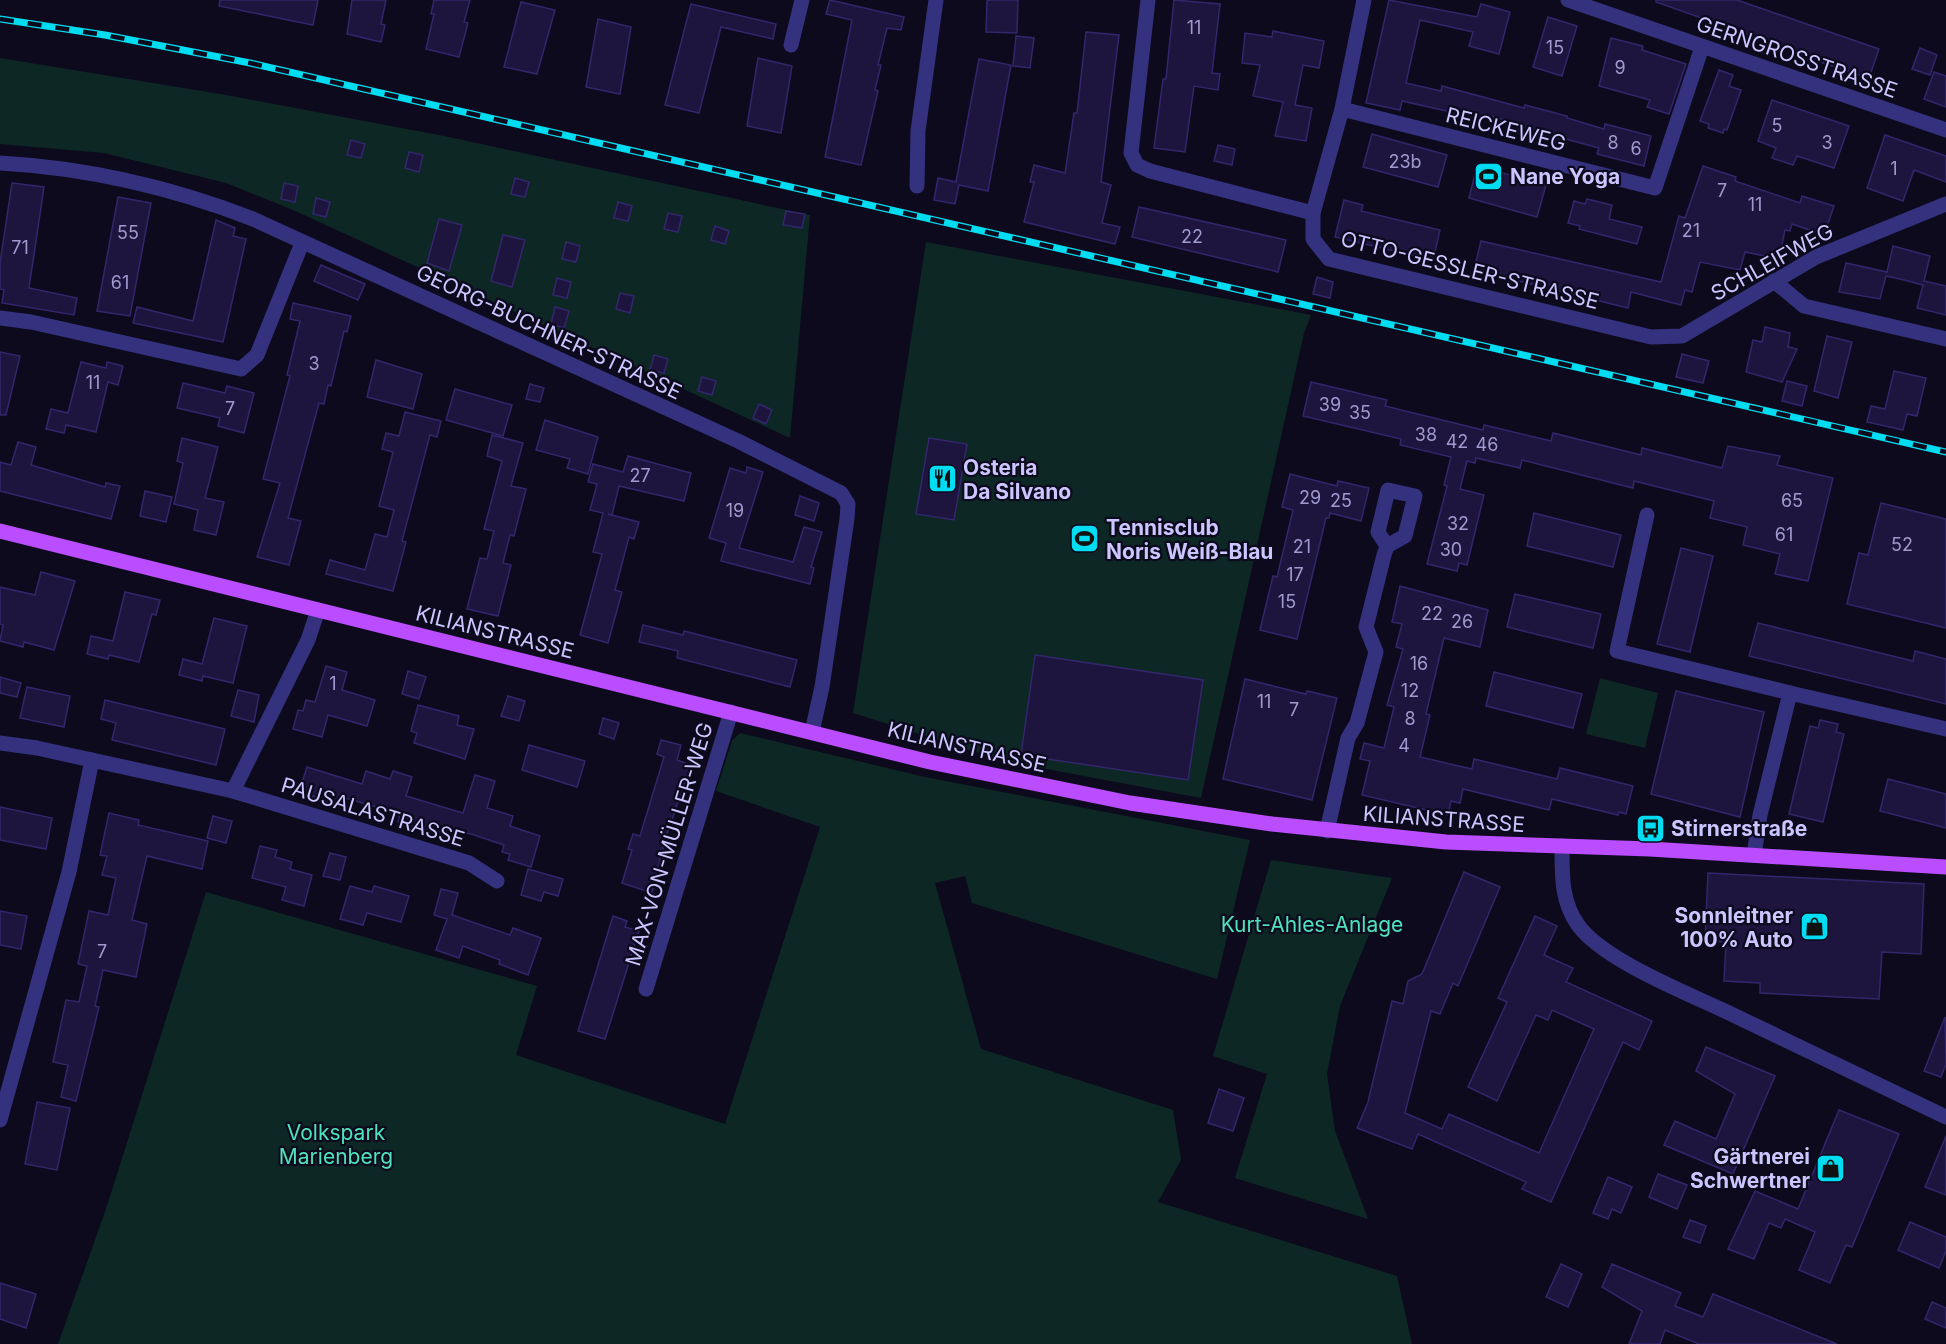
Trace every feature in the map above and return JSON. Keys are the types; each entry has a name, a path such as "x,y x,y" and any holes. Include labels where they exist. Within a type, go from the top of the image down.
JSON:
{"main road":[{"name":"KILIANSTRASSE","path":"0,531 930,762 1075,793 1165,809 1327,831 1446,842 1754,855 1946,867"}],"street":[{"path":"791,45 802,0"},
{"path":"917,186 918,131 936,0"},
{"path":"1148,0 1131,153 1137,165 1150,171 1312,213"},
{"name":"OTTO-GESSLER-STRASSE","path":"1364,0 1342,109 1312,213 1313,239 1329,259 1651,337"},
{"name":"GERNGROSSTRASSE","path":"1568,0 1946,130"},
{"name":"REICKEWEG","path":"1342,109 1655,188 1702,47"},
{"name":"GEORG-BUCHNER-STRASSE","path":"0,163 82,170 138,181 210,202 738,441 841,493 848,504 847,519 822,687 812,732"},
{"name":"SCHLEIFWEG","path":"1651,337 1683,336 1816,257 1946,204"},
{"path":"0,318 241,369 257,355 302,243"},
{"path":"1774,281 1804,306 1946,339"},
{"path":"1647,515 1617,651 1946,729"},
{"path":"1327,831 1348,738 1357,723 1376,652 1366,627 1387,546"},
{"path":"233,791 308,640 318,610"},
{"path":"1754,855 1760,815 1790,693"},
{"name":"MAX-VON-MÜLLER-WEG","path":"646,989 731,712"},
{"name":"PAUSALASTRASSE","path":"0,743 37,748 233,791 469,863 498,881"},
{"path":"0,1120 69,872 92,760"},
{"path":"1562,846 1562,884 1566,901 1579,926 1599,946 1661,980 1946,1117"}],"green space":[{"path":"0,58 226,95 444,136 810,215 790,438 293,210 226,183 104,153 0,144"},
{"name":"Tennisclub Noris Weiß-Blau","path":"926,242 1311,315 1304,333 1201,798 1004,761 853,713"},
{"path":"1600,678 1658,693 1645,748 1586,734"},
{"name":"Volkspark Marienberg","path":"740,733 925,777 1250,840 1217,979 972,903 965,876 935,883 981,1049 1173,1110 1181,1160 1158,1202 1397,1276 1412,1344 58,1344 107,1206 206,892 537,986 516,1055 725,1124 820,827 716,791 732,741"},
{"name":"Kurt-Ahles-Anlage","path":"1271,860 1392,878 1340,1006 1327,1074 1335,1131 1368,1219 1235,1178 1267,1074 1213,1056"}],"building":[{"path":"220,0 318,0 313,25 219,6"},
{"path":"352,0 386,0 381,24 385,25 381,42 347,34"},
{"path":"434,0 470,0 464,22 468,23 459,57 426,49 434,14 431,14"},
{"path":"830,0 904,17 901,30 887,28 878,65 881,65 875,90 878,91 861,165 825,157 852,20 826,14"},
{"path":"1018,0 1017,33 986,32 987,1"},
{"path":"1174,0 1220,4 1212,73 1220,74 1218,90 1194,86 1185,152 1154,148 1163,79 1166,79"},
{"path":"1389,0 1477,17 1481,4 1510,12 1499,54 1469,46 1473,32 1420,20 1406,83 1441,91 1442,86 1524,108 1525,105 1567,116 1567,118 1604,129 1605,124 1651,136 1644,166 1597,154 1599,148 1562,138 1560,144 1517,133 1520,124 1483,114 1480,124 1450,116 1451,112 1402,101 1400,110 1366,103"},
{"path":"1656,0 1737,0 1879,49 1869,78 1805,57 1806,55 1656,2"},
{"path":"521,2 555,10 537,74 504,67"},
{"path":"691,4 776,24 773,39 721,27 699,113 665,105"},
{"path":"1548,17 1577,26 1562,76 1533,67"},
{"path":"598,19 631,27 620,94 586,87"},
{"path":"1273,31 1324,41 1319,68 1303,65 1295,105 1312,108 1306,141 1275,136 1283,102 1253,96 1260,65 1242,63 1245,33 1272,37"},
{"path":"1086,32 1119,35 1101,182 1111,185 1102,223 1120,227 1115,244 1024,222 1034,182 1030,182 1034,165 1065,173 1074,113 1077,113"},
{"path":"1016,36 1034,38 1030,68 1013,66"},
{"path":"1611,38 1643,46 1642,50 1686,64 1669,114 1647,107 1650,100 1599,86"},
{"path":"1920,48 1937,55 1930,75 1912,69"},
{"path":"758,58 792,66 781,133 747,126"},
{"path":"979,59 1011,65 988,191 959,185 955,204 934,200 938,178 956,182"},
{"path":"1719,70 1733,75 1729,86 1741,90 1727,130 1724,129 1723,133 1708,128 1709,124 1700,121"},
{"path":"1934,72 1946,76 1946,107 1924,99"},
{"path":"1772,100 1849,126 1834,168 1797,156 1793,165 1772,158 1776,148 1758,141"},
{"path":"1372,134 1447,155 1438,187 1363,167"},
{"path":"1885,135 1946,156 1946,182 1914,170 1903,201 1867,188"},
{"path":"351,140 365,144 361,158 347,155"},
{"path":"1218,145 1235,149 1232,165 1214,161"},
{"path":"409,152 423,155 419,172 405,168"},
{"path":"1477,166 1546,185 1537,217 1469,198"},
{"path":"1703,166 1736,177 1735,181 1800,203 1802,196 1834,206 1824,235 1792,224 1790,231 1785,230 1779,259 1745,252 1740,270 1700,262 1692,292 1685,290 1681,305 1631,292 1628,308 1474,270 1481,241 1661,282 1679,216 1685,218"},
{"path":"515,178 529,182 525,197 511,194"},
{"path":"12,183 44,187 29,288 77,298 74,315 2,303 4,290 0,289 0,263"},
{"path":"284,183 298,186 295,202 281,199"},
{"path":"118,197 151,203 130,316 97,311"},
{"path":"316,198 330,202 326,217 313,214"},
{"path":"1587,199 1612,205 1609,219 1642,227 1637,244 1579,229 1580,226 1568,223 1574,201 1585,204"},
{"path":"1344,200 1363,205 1361,211 1440,230 1433,260 1335,237"},
{"path":"618,202 632,206 628,221 614,218"},
{"path":"1139,207 1286,240 1278,272 1132,237"},
{"path":"786,211 805,214 802,228 783,225"},
{"path":"668,213 682,216 678,232 664,229"},
{"path":"439,219 462,225 449,271 427,263"},
{"path":"216,220 235,228 233,236 246,239 223,342 133,323 137,307 193,321"},
{"path":"715,226 729,231 725,244 711,240"},
{"path":"503,235 525,240 512,287 491,281"},
{"path":"566,242 580,246 576,262 562,259"},
{"path":"1893,246 1930,256 1924,281 1946,286 1946,315 1917,308 1923,285 1886,276 1880,299 1839,292 1846,263 1887,272"},
{"path":"321,265 365,284 358,300 314,281"},
{"path":"1317,277 1333,282 1330,298 1313,294"},
{"path":"557,278 571,282 567,298 553,295"},
{"path":"620,293 634,296 630,313 616,309"},
{"path":"293,303 351,316 347,332 344,331 331,386 328,385 324,404 319,403 288,518 301,521 289,565 257,557 280,483 263,479 290,376 287,375 300,321 290,319"},
{"path":"555,307 569,311 564,328 551,324"},
{"path":"1765,327 1790,333 1788,347 1797,349 1782,382 1746,372 1753,340 1762,342"},
{"path":"1827,336 1852,342 1838,398 1814,391"},
{"path":"0,352 20,356 6,415 0,415"},
{"path":"1682,354 1709,361 1703,383 1676,377"},
{"path":"654,355 668,359 664,373 650,370"},
{"path":"376,360 422,374 413,409 367,397"},
{"path":"81,362 106,368 107,362 123,366 118,385 108,382 96,432 66,425 64,433 46,429 51,409 68,413"},
{"path":"1894,371 1926,378 1917,416 1907,414 1903,430 1867,422 1871,406 1885,409"},
{"path":"702,377 716,381 712,395 698,391"},
{"path":"1787,381 1807,386 1802,406 1782,401"},
{"path":"1311,382 1387,400 1385,406 1483,430 1484,425 1551,441 1553,433 1641,455 1642,448 1722,468 1728,446 1780,456 1777,465 1833,478 1808,581 1775,574 1780,554 1743,545 1747,527 1710,518 1714,501 1634,481 1633,488 1522,460 1520,468 1476,458 1475,463 1467,461 1460,489 1484,495 1467,565 1459,563 1457,571 1427,564 1447,486 1444,485 1451,457 1400,445 1401,439 1303,416"},
{"path":"183,383 225,393 227,386 254,393 244,433 218,426 220,418 177,408"},
{"path":"530,384 544,388 540,402 526,399"},
{"path":"455,389 512,405 503,436 446,420"},
{"path":"759,404 772,410 766,424 753,418"},
{"path":"405,412 441,421 437,437 430,435 402,541 406,542 393,591 326,574 330,560 365,570 375,534 387,537 394,510 379,506 393,452 382,449 386,433 399,436"},
{"path":"545,420 598,437 588,474 567,468 570,459 536,450"},
{"path":"492,435 523,443 511,486 526,489 514,536 510,535 503,563 511,565 498,616 467,609 480,558 487,559 494,531 484,529 502,461 487,456"},
{"path":"182,438 218,447 205,498 224,502 216,535 194,530 198,510 174,504 183,463 177,461"},
{"name":"Osteria Da Silvano","path":"929,438 967,444 954,520 916,514"},
{"path":"18,442 36,447 31,465 105,487 106,483 120,486 111,519 0,491 0,462 11,465"},
{"path":"628,456 691,473 684,501 619,486 612,515 608,514 639,522 634,539 629,537 615,590 622,592 608,643 580,635 602,554 593,552 603,513 590,510 597,484 588,482 593,464 623,472"},
{"path":"747,467 763,472 739,548 793,562 804,527 822,532 811,567 814,568 810,584 721,561 726,543 709,538 730,468 746,473"},
{"path":"1290,474 1337,486 1338,481 1369,488 1361,521 1330,513 1329,518 1326,518 1297,639 1260,630 1273,576 1277,577 1293,510 1282,507"},
{"path":"145,491 172,497 166,522 140,516"},
{"path":"800,496 819,503 814,521 795,515"},
{"path":"1881,503 1946,519 1946,628 1847,604 1859,553 1868,555"},
{"path":"1534,513 1621,535 1613,567 1527,546"},
{"path":"1681,548 1713,556 1690,652 1657,644"},
{"path":"41,572 75,581 54,650 24,642 23,647 0,641 3,625 0,624 0,587 35,595"},
{"path":"1400,586 1488,610 1480,647 1444,638 1426,714 1430,715 1420,757 1472,769 1474,759 1557,779 1560,768 1633,786 1626,814 1619,812 1618,815 1552,799 1549,810 1463,789 1460,803 1451,801 1448,815 1362,795 1370,761 1360,759 1364,743 1384,748 1394,707 1387,705 1403,649 1396,647 1402,624 1392,622"},
{"path":"125,592 160,600 156,615 152,614 139,662 109,655 108,659 87,654 91,636 113,641"},
{"path":"1515,594 1601,614 1593,648 1507,627"},
{"path":"214,618 247,626 233,683 203,676 202,681 179,675 183,659 202,664"},
{"path":"1758,623 1913,661 1915,651 1946,659 1946,704 1749,656"},
{"path":"643,625 683,635 684,631 797,660 790,687 677,658 678,651 639,642"},
{"path":"1035,655 1203,680 1188,780 1021,755"},
{"path":"326,666 347,672 342,690 375,700 367,726 328,715 322,737 293,729 298,710 303,711 306,700 315,702"},
{"path":"408,671 426,677 419,699 402,694"},
{"path":"1494,672 1582,694 1573,728 1486,706"},
{"path":"0,677 21,683 17,697 0,693"},
{"path":"1245,679 1306,694 1307,691 1337,698 1312,800 1223,779"},
{"path":"27,687 70,696 64,727 20,718"},
{"path":"238,690 259,695 254,722 231,716"},
{"path":"1676,691 1764,712 1740,817 1651,794"},
{"path":"508,696 525,701 519,721 501,716"},
{"path":"105,700 225,729 216,765 112,740 116,723 101,719"},
{"path":"418,705 459,716 457,725 474,729 465,759 414,743 417,733 411,731"},
{"path":"603,718 619,723 614,739 599,734"},
{"path":"1820,720 1838,724 1836,732 1844,734 1823,822 1789,814 1810,726 1818,728"},
{"path":"661,740 681,745 677,760 691,765 665,840 652,893 622,883 632,850 628,849 633,834 640,836 664,757 657,754"},
{"path":"529,745 585,761 577,787 522,770"},
{"path":"307,767 362,784 366,771 390,779 393,771 412,777 406,796 463,813 475,775 495,781 487,808 513,816 510,826 540,836 531,867 508,860 510,854 502,852 504,845 474,835 448,828 445,836 398,822 400,814 339,796 337,804 299,792"},
{"path":"1888,779 1946,794 1946,828 1880,811"},
{"path":"0,807 52,818 46,849 0,840"},
{"path":"109,813 139,820 138,825 208,841 202,869 147,856 132,920 147,924 136,977 103,970 95,1006 99,1007 76,1101 61,1097 68,1065 53,1062 66,1000 79,1002 87,966 78,964 89,911 108,915 116,878 102,875 107,856 100,855"},
{"path":"213,816 232,821 226,843 207,838"},
{"path":"260,846 277,850 275,857 292,862 290,869 312,875 304,906 282,900 286,887 252,878"},
{"path":"330,853 346,857 340,880 323,876"},
{"path":"528,869 563,879 558,896 544,892 541,901 521,895"},
{"path":"1464,872 1500,887 1458,986 1453,983 1440,1014 1431,1011 1405,1113 1442,1129 1449,1114 1539,1153 1594,1029 1552,1010 1548,1020 1536,1015 1497,1101 1468,1087 1507,1002 1498,998 1535,916 1557,926 1544,955 1573,968 1566,982 1652,1021 1639,1050 1623,1042 1551,1202 1522,1189 1526,1182 1418,1134 1412,1149 1357,1128 1368,1102 1392,1001 1403,1004 1408,981 1422,974"},
{"name":"Sonnleitner 100% Auto","path":"1708,873 1924,884 1921,954 1882,952 1879,999 1760,993 1760,983 1724,981 1726,942 1705,941"},
{"path":"350,886 372,892 374,886 409,896 401,922 367,913 363,925 340,919"},
{"path":"441,889 458,893 452,915 510,935 513,928 541,938 528,975 499,964 500,960 463,946 459,958 436,950 447,919 434,915"},
{"path":"0,911 27,916 21,949 0,945"},
{"path":"613,916 627,921 625,927 639,931 605,1039 578,1031"},
{"path":"1945,1017 1946,1064 1941,1077 1924,1071"},
{"path":"1706,1047 1775,1076 1733,1174 1664,1145 1675,1121 1716,1139 1735,1094 1696,1071"},
{"path":"1219,1089 1244,1098 1233,1131 1208,1123"},
{"path":"37,1102 70,1108 57,1170 25,1164"},
{"path":"1839,1110 1899,1134 1852,1247 1846,1245 1830,1283 1799,1270 1815,1232 1785,1219 1781,1228 1769,1223 1754,1259 1728,1249 1755,1191 1798,1209"},
{"path":"1946,1136 1946,1195 1925,1187"},
{"path":"1658,1174 1687,1185 1677,1209 1649,1197"},
{"path":"1608,1177 1632,1187 1621,1213 1612,1209 1608,1219 1593,1213"},
{"path":"1690,1220 1706,1226 1700,1243 1683,1237"},
{"path":"1910,1222 1946,1237 1946,1251 1939,1268 1898,1250"},
{"path":"1561,1264 1582,1274 1568,1307 1546,1297"},
{"path":"1612,1264 1681,1293 1675,1306 1703,1317 1713,1294 1837,1344 1699,1344 1665,1330 1660,1344 1629,1344 1642,1311 1602,1287"},
{"path":"0,1283 36,1294 26,1328 0,1319"},
{"path":"1932,1302 1946,1308 1946,1328 1925,1319"}],"railway":[{"path":"0,19 105,35 250,63 1946,452"}],"place":[{"name":"Nane Yoga","path":"1489,176"},
{"name":"Osteria Da Silvano","path":"942,479"},
{"name":"Tennisclub Noris Weiß-Blau","path":"1085,539"},
{"name":"Stirnerstraße","path":"1650,828"},
{"name":"Sonnleitner 100% Auto","path":"1814,927"},
{"name":"Gärtnerei Schwertner","path":"1831,1168"}]}
